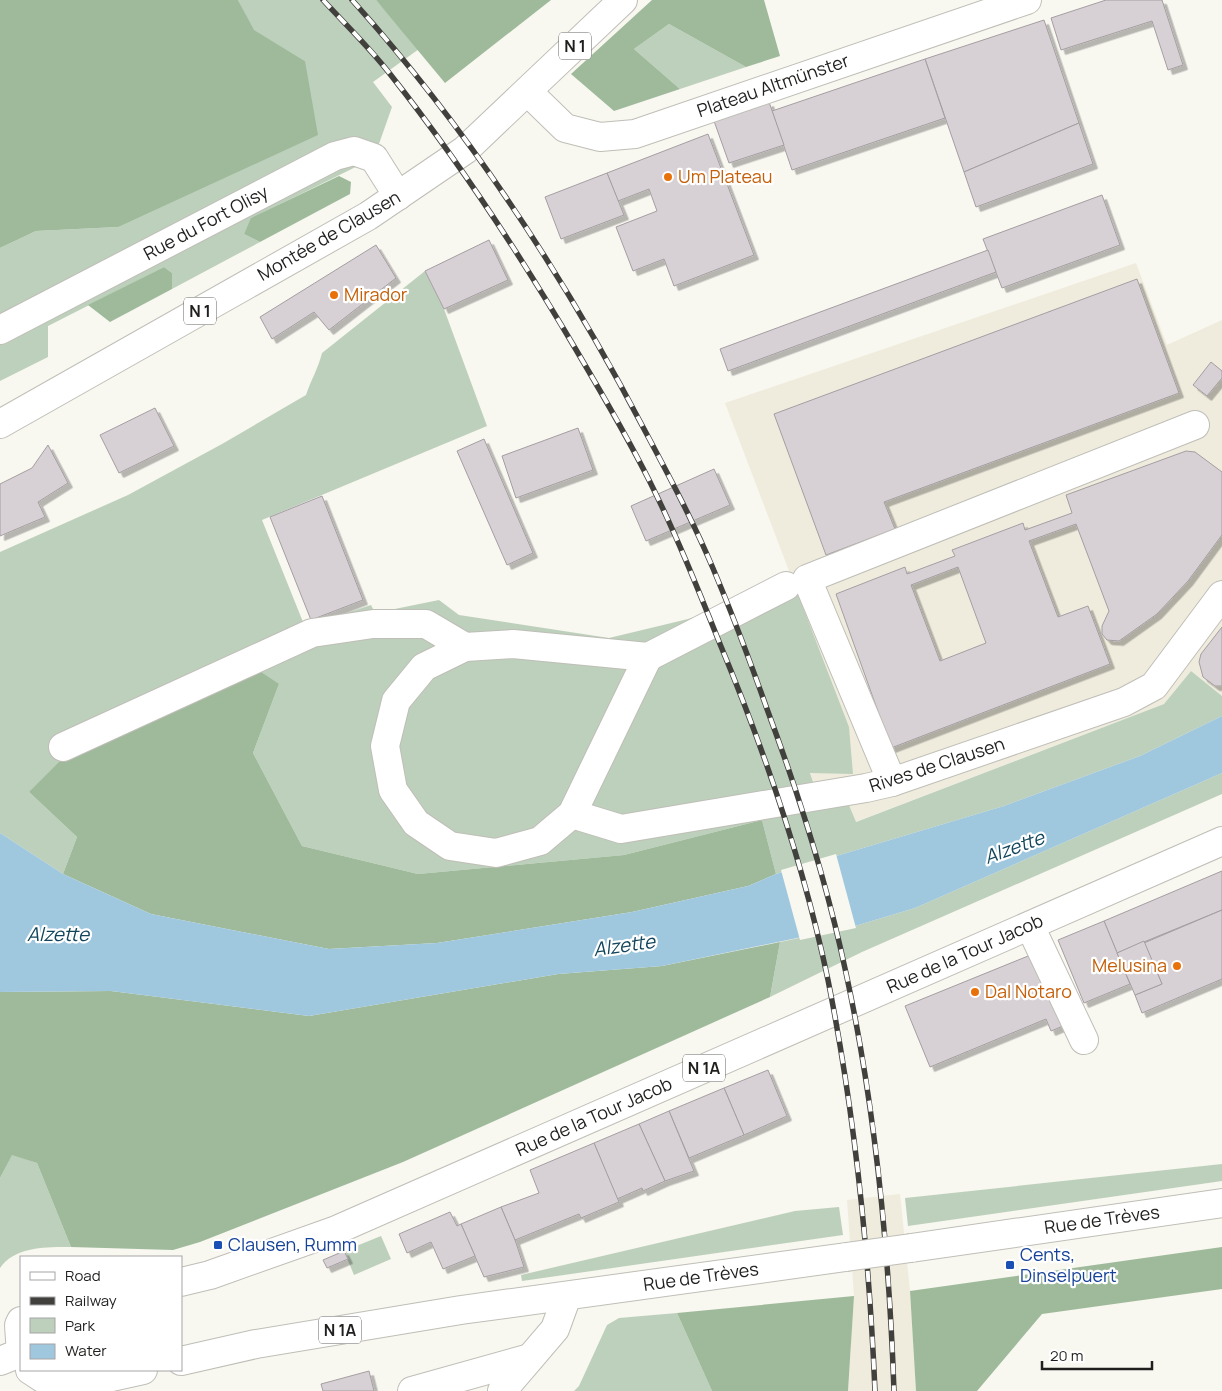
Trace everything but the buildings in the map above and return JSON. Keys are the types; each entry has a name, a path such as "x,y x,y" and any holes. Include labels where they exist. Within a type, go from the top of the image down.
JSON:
{"main road":[{"name":"Montée de Clausen","path":"0,424 359,221 398,196 465,150 623,0"},
{"name":"Plateau Altmünster","path":"528,92 565,128 600,137 635,134 1027,0"},
{"name":"Rue du Fort Olisy","path":"0,330 335,156 354,151 374,158 398,196"},
{"path":"892,782 807,579 1195,425"},
{"path":"648,657 572,814 540,841 496,854 450,846 416,823 393,790 385,746 396,701 424,667 465,647 512,644 648,657 786,586"},
{"name":"Rives de Clausen","path":"572,814 621,829 892,782 1124,702 1154,686 1222,595"},
{"path":"63,747 312,633 373,624 426,624 465,647"},
{"name":"Rue de la Tour Jacob","path":"182,1282 210,1275 334,1231 1222,841"},
{"path":"1030,926 1084,1040"},
{"name":"Rue de Trèves","path":"182,1361 256,1344 567,1296 1222,1203"},
{"path":"502,1391 555,1330 567,1296"},
{"path":"18,1359 20,1323"},
{"path":"412,1391 530,1358"},
{"path":"34,1371 50,1383 76,1385 139,1371"}],"shaded area":[{"path":"1136,263 1167,345 1222,320 1222,696 1191,671 1164,704 855,822 821,805 810,772 794,584 725,403"},
{"path":"900,1194 910,1291 916,1391 848,1391 854,1296 847,1200"}],"green space":[{"path":"0,0 238,0 254,30 305,61 318,135 118,227 36,231 0,248"},
{"path":"238,0 376,0 419,49 373,82 392,107 374,158 252,218 244,234 260,242 172,289 172,273 164,267 48,326 48,357 0,381 0,248 36,231 118,227 305,61 253,30"},
{"path":"376,0 551,0 445,83"},
{"path":"652,0 764,0 780,56 746,67 669,24 634,49 680,89 614,111 571,74"},
{"path":"669,24 746,67 680,89 634,49"},
{"path":"339,176 351,182 350,194 260,242 244,234 251,218"},
{"path":"164,267 172,273 172,289 110,322 88,305"},
{"path":"425,271 444,309 487,426 262,520 305,627 371,605 375,613 439,600 459,615 609,638 688,619 794,584 849,727 853,774 810,773 821,805 846,798 856,822 1164,704 1191,671 1222,696 1222,716 1140,756 1004,806 776,874 762,820 624,855 418,874 302,846 253,753 279,684 29,792 77,837 63,874 0,833 0,552 128,495 222,444 306,395 322,353"},
{"path":"255,668 279,684 253,753 302,846 418,874 624,855 762,820 776,874 748,886 632,912 437,943 329,949 151,914 63,874 77,837 29,792 66,755"},
{"path":"1222,773 1222,794 862,952 770,997 780,942 855,926 915,908"},
{"path":"780,942 770,997 403,1162 200,1242 173,1250 71,1247 37,1163 12,1155 0,1178 0,992 111,991 309,1016 558,974 662,966"},
{"path":"12,1154 37,1163 71,1247 32,1249 14,1255 0,1268 0,1178"},
{"path":"1222,1164 1222,1181 908,1226 905,1198"},
{"path":"839,1207 843,1235 522,1281 521,1275 795,1211"},
{"path":"381,1236 391,1259 354,1275 344,1251"},
{"path":"1222,1247 1222,1289 1042,1314 977,1391 916,1391 910,1291"},
{"path":"854,1296 848,1391 712,1391 677,1313"},
{"path":"677,1313 712,1391 574,1391 579,1386 607,1325 619,1318"}],"water":[{"name":"Alzette","path":"1222,716 1222,773 915,908 855,926 662,966 558,974 309,1016 111,991 0,992 0,833 63,874 151,914 329,949 437,943 632,912 748,886 776,874 1004,806 1140,756"}],"pier":[{"path":"836,854 856,928 800,940 781,870"}],"railway":[{"path":"323,0 382,64 440,140 510,242 554,312 614,414 650,482 669,522 737,685 768,767 795,852 818,937 838,1031 853,1133 865,1236 875,1391"},
{"path":"352,0 395,49 435,100 474,152 547,260 613,372 671,480 704,548 734,619 801,807 830,906 846,973 873,1129 885,1233 894,1391"}],"place":[{"name":"Um Plateau","path":"668,177"},
{"name":"Mirador","path":"334,295"},
{"name":"Melusina","path":"1177,966"},
{"name":"Dal Notaro","path":"975,992"},
{"name":"Clausen, Rumm","path":"218,1245"},
{"name":"Cents, Dinselpuert","path":"1010,1265"}]}
